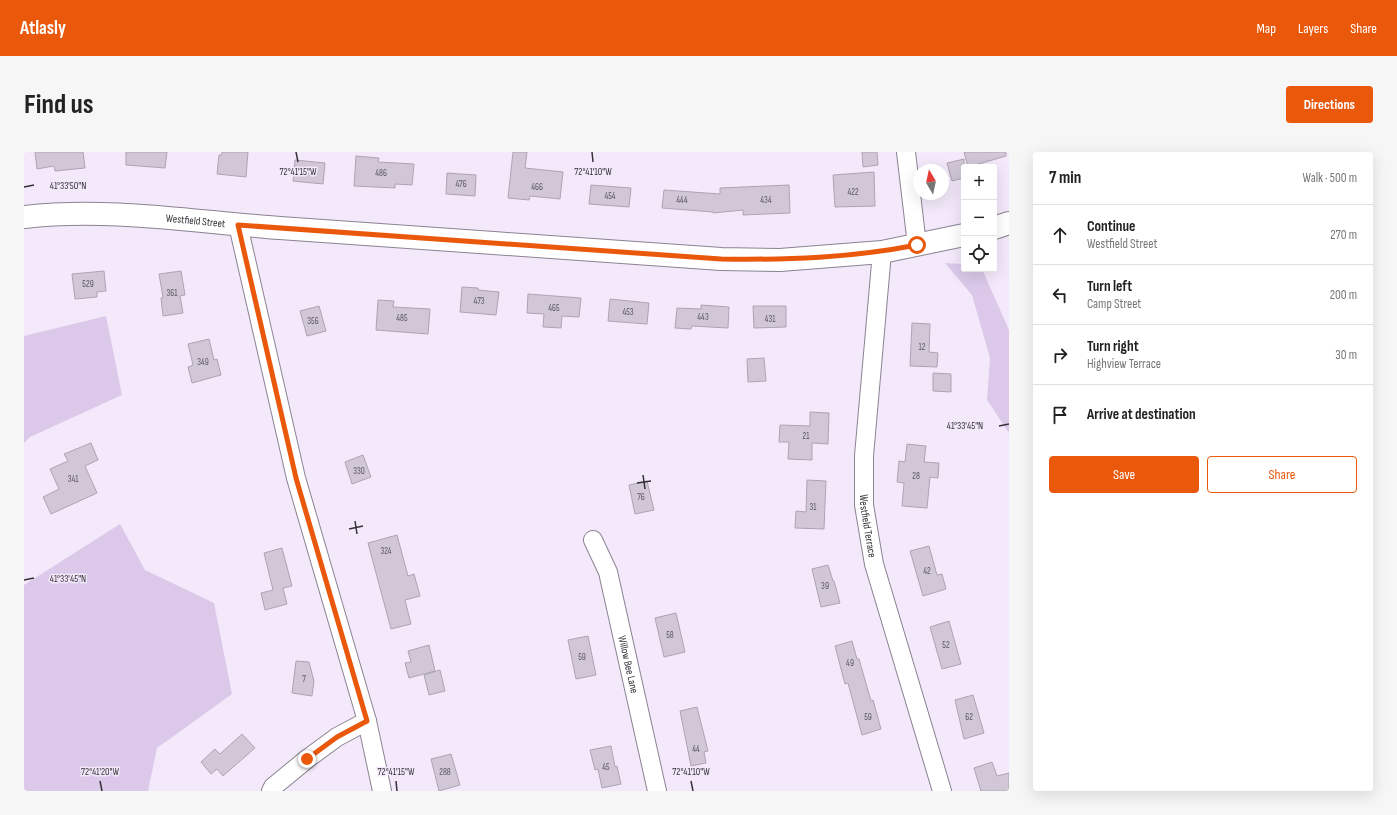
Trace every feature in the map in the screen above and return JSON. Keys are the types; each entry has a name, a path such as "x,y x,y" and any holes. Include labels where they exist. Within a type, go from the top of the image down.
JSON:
{"main road":[{"name":"Westfield Street","path":"24,217 45,215 111,214 238,225 721,259 780,260 882,252 961,236"},
{"path":"997,227 1009,223"}],"street":[{"path":"906,152 917,245"},
{"path":"238,225 296,478 367,721 382,791"},
{"name":"Westfield Terrace","path":"882,252 864,456 864,505 874,564 942,791"},
{"name":"Willow Bee Lane","path":"593,540 608,572 657,791"},
{"path":"271,791 273,787 307,759 337,737 367,721"}],"shaded area":[{"path":"945,263 961,264 961,272 983,272 1009,330 1009,433 987,400 990,358 972,295"},
{"path":"106,316 122,395 30,437 24,443 24,336"},
{"path":"120,524 145,570 214,603 232,694 157,748 148,791 24,791 24,585"}],"building":[{"path":"35,152 83,152 85,168 55,171 54,166 37,169"},
{"path":"126,152 167,152 165,168 126,165"},
{"path":"222,152 248,152 246,177 217,174 219,155 222,155"},
{"path":"513,152 527,152 525,168 563,172 560,199 530,196 529,200 508,198"},
{"path":"862,152 877,152 878,165 863,167"},
{"path":"964,152 1006,152 1006,156 978,164 967,164"},
{"path":"356,156 379,158 378,162 414,164 412,185 395,184 395,188 354,186"},
{"path":"964,159 964,164 961,164 961,179 952,181 949,164 947,163"},
{"path":"295,160 325,163 323,184 293,181"},
{"path":"874,172 875,206 835,207 833,175"},
{"path":"447,173 476,175 475,196 446,194"},
{"path":"591,185 631,188 629,207 589,204"},
{"path":"789,185 790,213 743,215 743,210 713,213 662,208 664,190 720,194 720,188"},
{"path":"104,271 106,291 97,292 97,297 75,299 72,274"},
{"path":"181,271 185,295 180,296 183,313 163,316 161,298 163,297 159,274"},
{"path":"462,287 499,292 496,315 460,312"},
{"path":"528,294 581,298 579,317 562,316 561,328 543,327 544,314 527,313"},
{"path":"610,299 649,303 647,324 608,321"},
{"path":"378,300 394,301 393,307 430,309 428,334 376,330"},
{"path":"701,305 729,307 728,328 692,326 691,329 675,328 677,308 701,309"},
{"path":"319,306 326,331 307,336 300,311"},
{"path":"753,306 786,306 786,327 754,328"},
{"path":"912,323 930,324 929,352 938,353 937,367 910,366"},
{"path":"209,339 214,360 217,359 221,375 192,383 188,367 193,365 188,344"},
{"path":"764,358 766,381 748,382 747,359"},
{"path":"933,373 951,374 951,392 933,391"},
{"path":"810,412 829,413 828,444 812,443 812,460 788,459 789,442 779,442 780,425 810,426"},
{"path":"91,443 98,460 85,466 97,493 51,514 43,497 59,489 50,469 68,461 64,454"},
{"path":"907,444 926,446 924,462 939,463 938,478 930,477 927,508 902,506 904,483 897,482 899,461 905,462"},
{"path":"363,455 371,477 352,484 345,462"},
{"path":"807,480 826,481 824,529 795,528 796,511 806,512"},
{"path":"647,481 654,510 635,514 629,485"},
{"path":"397,535 408,576 414,574 420,596 405,600 411,624 391,629 368,543"},
{"path":"929,546 937,575 942,574 946,589 923,596 910,551"},
{"path":"282,548 292,586 283,588 287,604 265,610 261,593 273,590 264,553"},
{"path":"828,565 840,603 821,607 812,569"},
{"path":"676,613 685,652 664,657 655,618"},
{"path":"949,621 961,664 942,669 930,627"},
{"path":"588,636 596,675 576,679 568,640"},
{"path":"852,641 857,659 859,659 871,701 873,700 881,729 862,735 848,683 845,684 835,646"},
{"path":"429,645 435,671 409,678 405,663 411,662 408,651"},
{"path":"296,661 309,662 314,681 312,696 292,693"},
{"path":"440,670 445,691 429,695 424,675"},
{"path":"973,695 984,733 964,739 955,700"},
{"path":"697,707 708,751 704,752 706,763 691,766 680,711"},
{"path":"242,734 255,748 223,776 217,769 211,774 201,762 215,749 220,754"},
{"path":"611,746 615,767 617,766 621,784 602,788 598,769 595,770 590,750"},
{"path":"451,754 460,785 439,791 431,759"},
{"path":"992,762 997,776 1009,773 1009,791 981,791 974,768"}],"route":[{"path":"307,759 337,737 367,721 296,478 238,225 721,259 780,260 829,257 882,252 917,245"}]}
